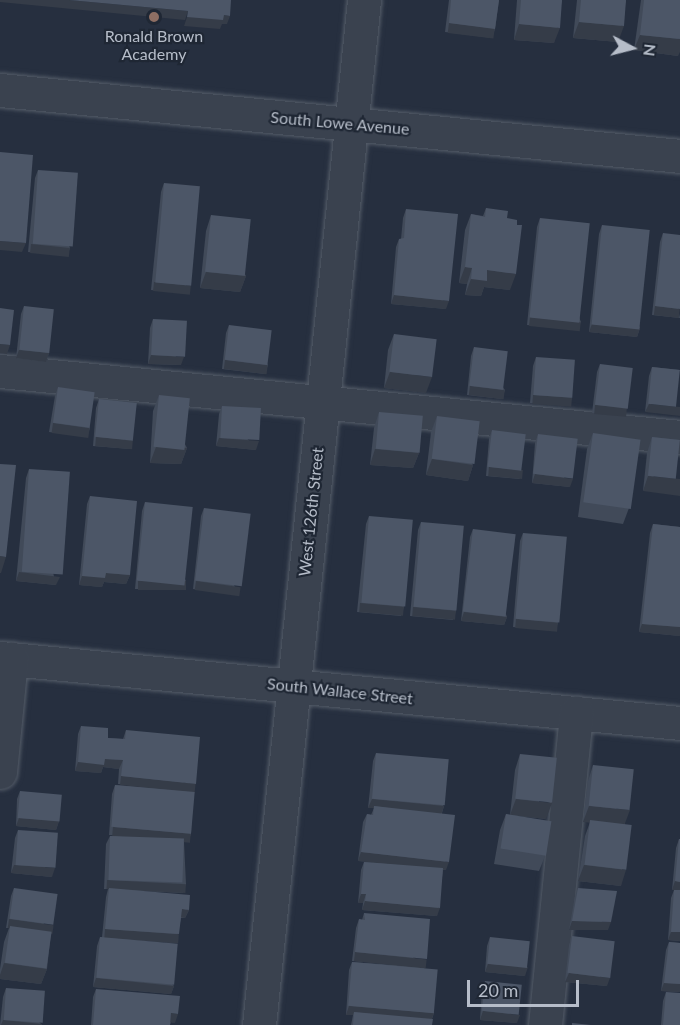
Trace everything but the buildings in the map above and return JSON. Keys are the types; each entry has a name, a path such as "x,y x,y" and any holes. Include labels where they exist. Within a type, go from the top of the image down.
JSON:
{"street":[{"name":"West 126th Street","path":"259,1025 364,0"},
{"name":"South Lowe Avenue","path":"0,90 680,156"},
{"path":"0,371 680,437"},
{"path":"0,772 5,659"},
{"name":"South Wallace Street","path":"5,659 680,723"},
{"path":"545,1025 576,713"}],"place":[{"name":"Ronald Brown Academy","path":"154,17"}]}
